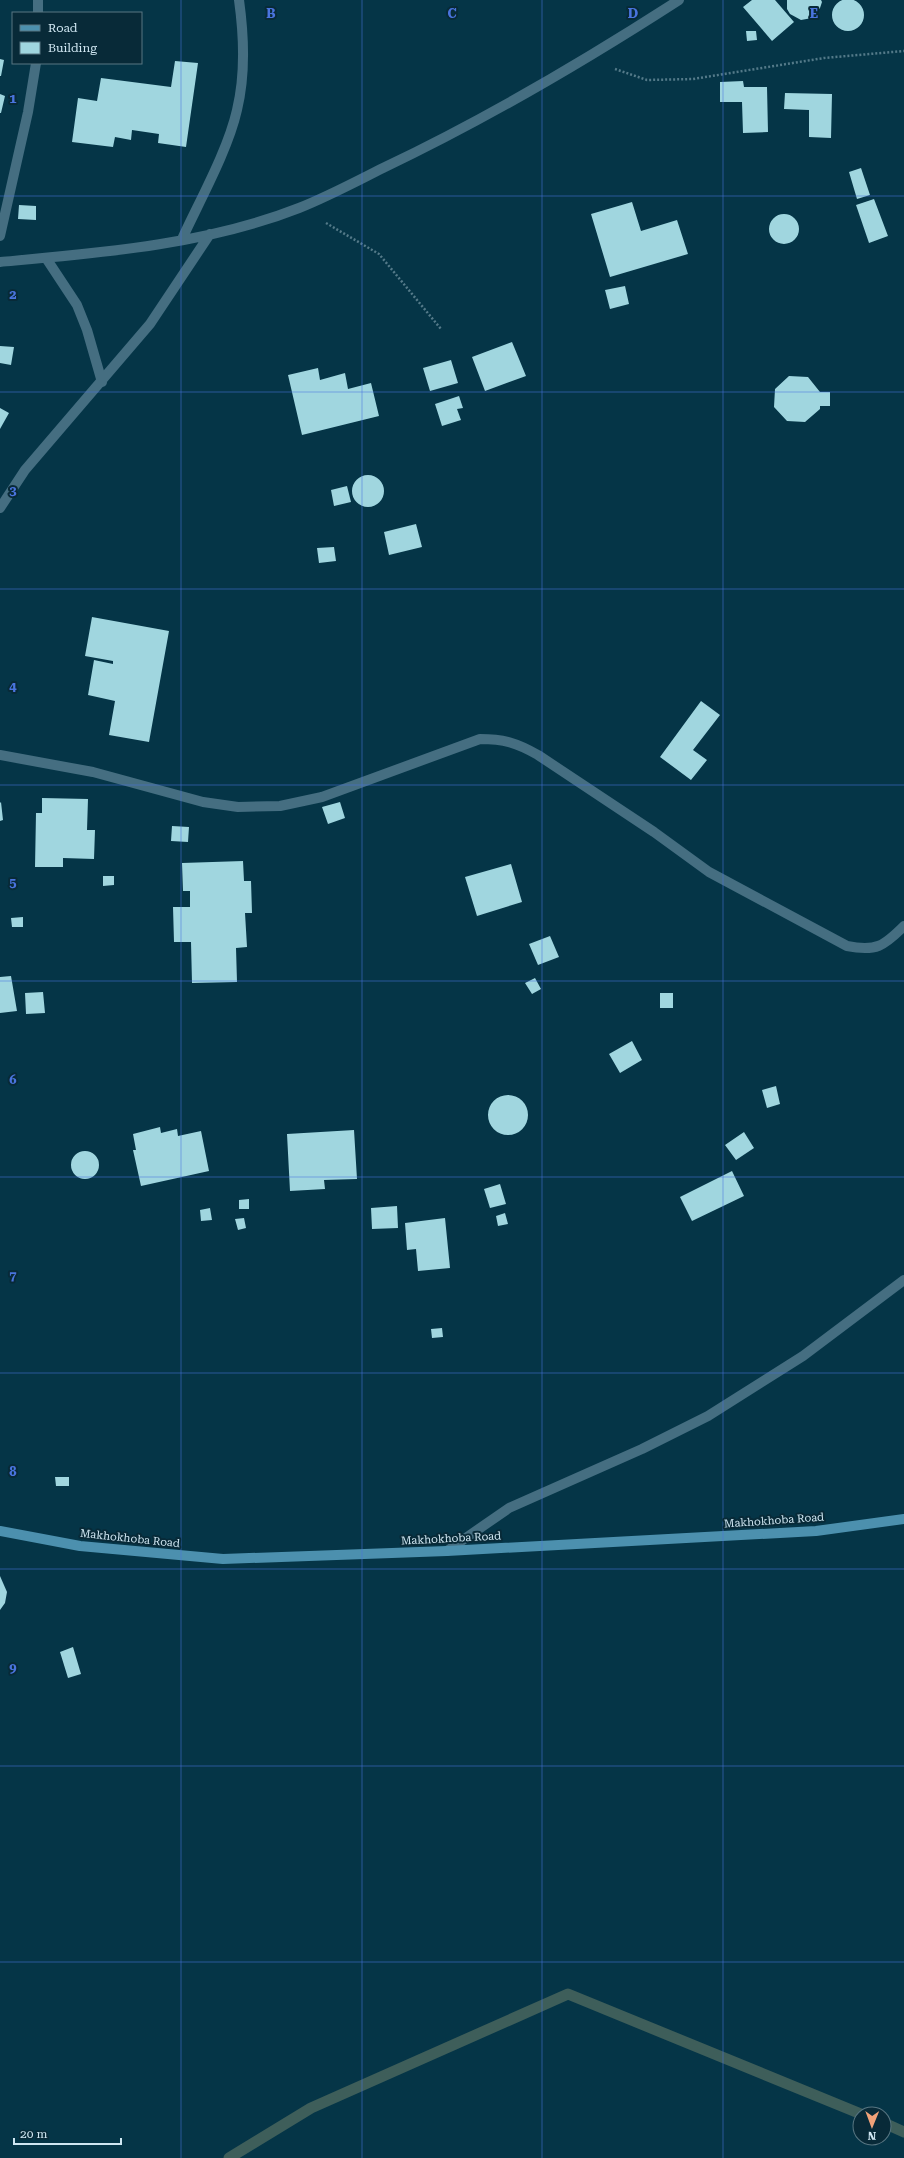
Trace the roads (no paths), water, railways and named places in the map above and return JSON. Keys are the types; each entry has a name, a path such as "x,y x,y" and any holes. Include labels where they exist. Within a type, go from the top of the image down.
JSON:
{"street":[{"path":"38,0 38,12"},
{"path":"182,239 225,146 237,111 243,77 242,27 239,0"},
{"path":"0,262 142,246 210,234 299,208 450,136 592,56 679,0"},
{"path":"0,236 29,105 36,64"},
{"path":"0,508 25,470 102,382 150,324 210,234"},
{"path":"46,258 77,305 87,330 102,382"},
{"path":"0,755 93,772 203,802 238,807 280,806 322,797 480,739 501,739 522,746 538,755 654,832 709,872 820,933 847,946 865,950 877,948 888,942 904,926"},
{"path":"447,1551 509,1508 642,1449 708,1416 803,1356 904,1280"},
{"name":"Makhokhoba Road","path":"0,1532 80,1546 223,1559 447,1551 816,1531 904,1519"}],"waterway":[{"path":"229,2158 311,2108 568,1994 852,2110"},
{"path":"892,2127 904,2132"}]}
